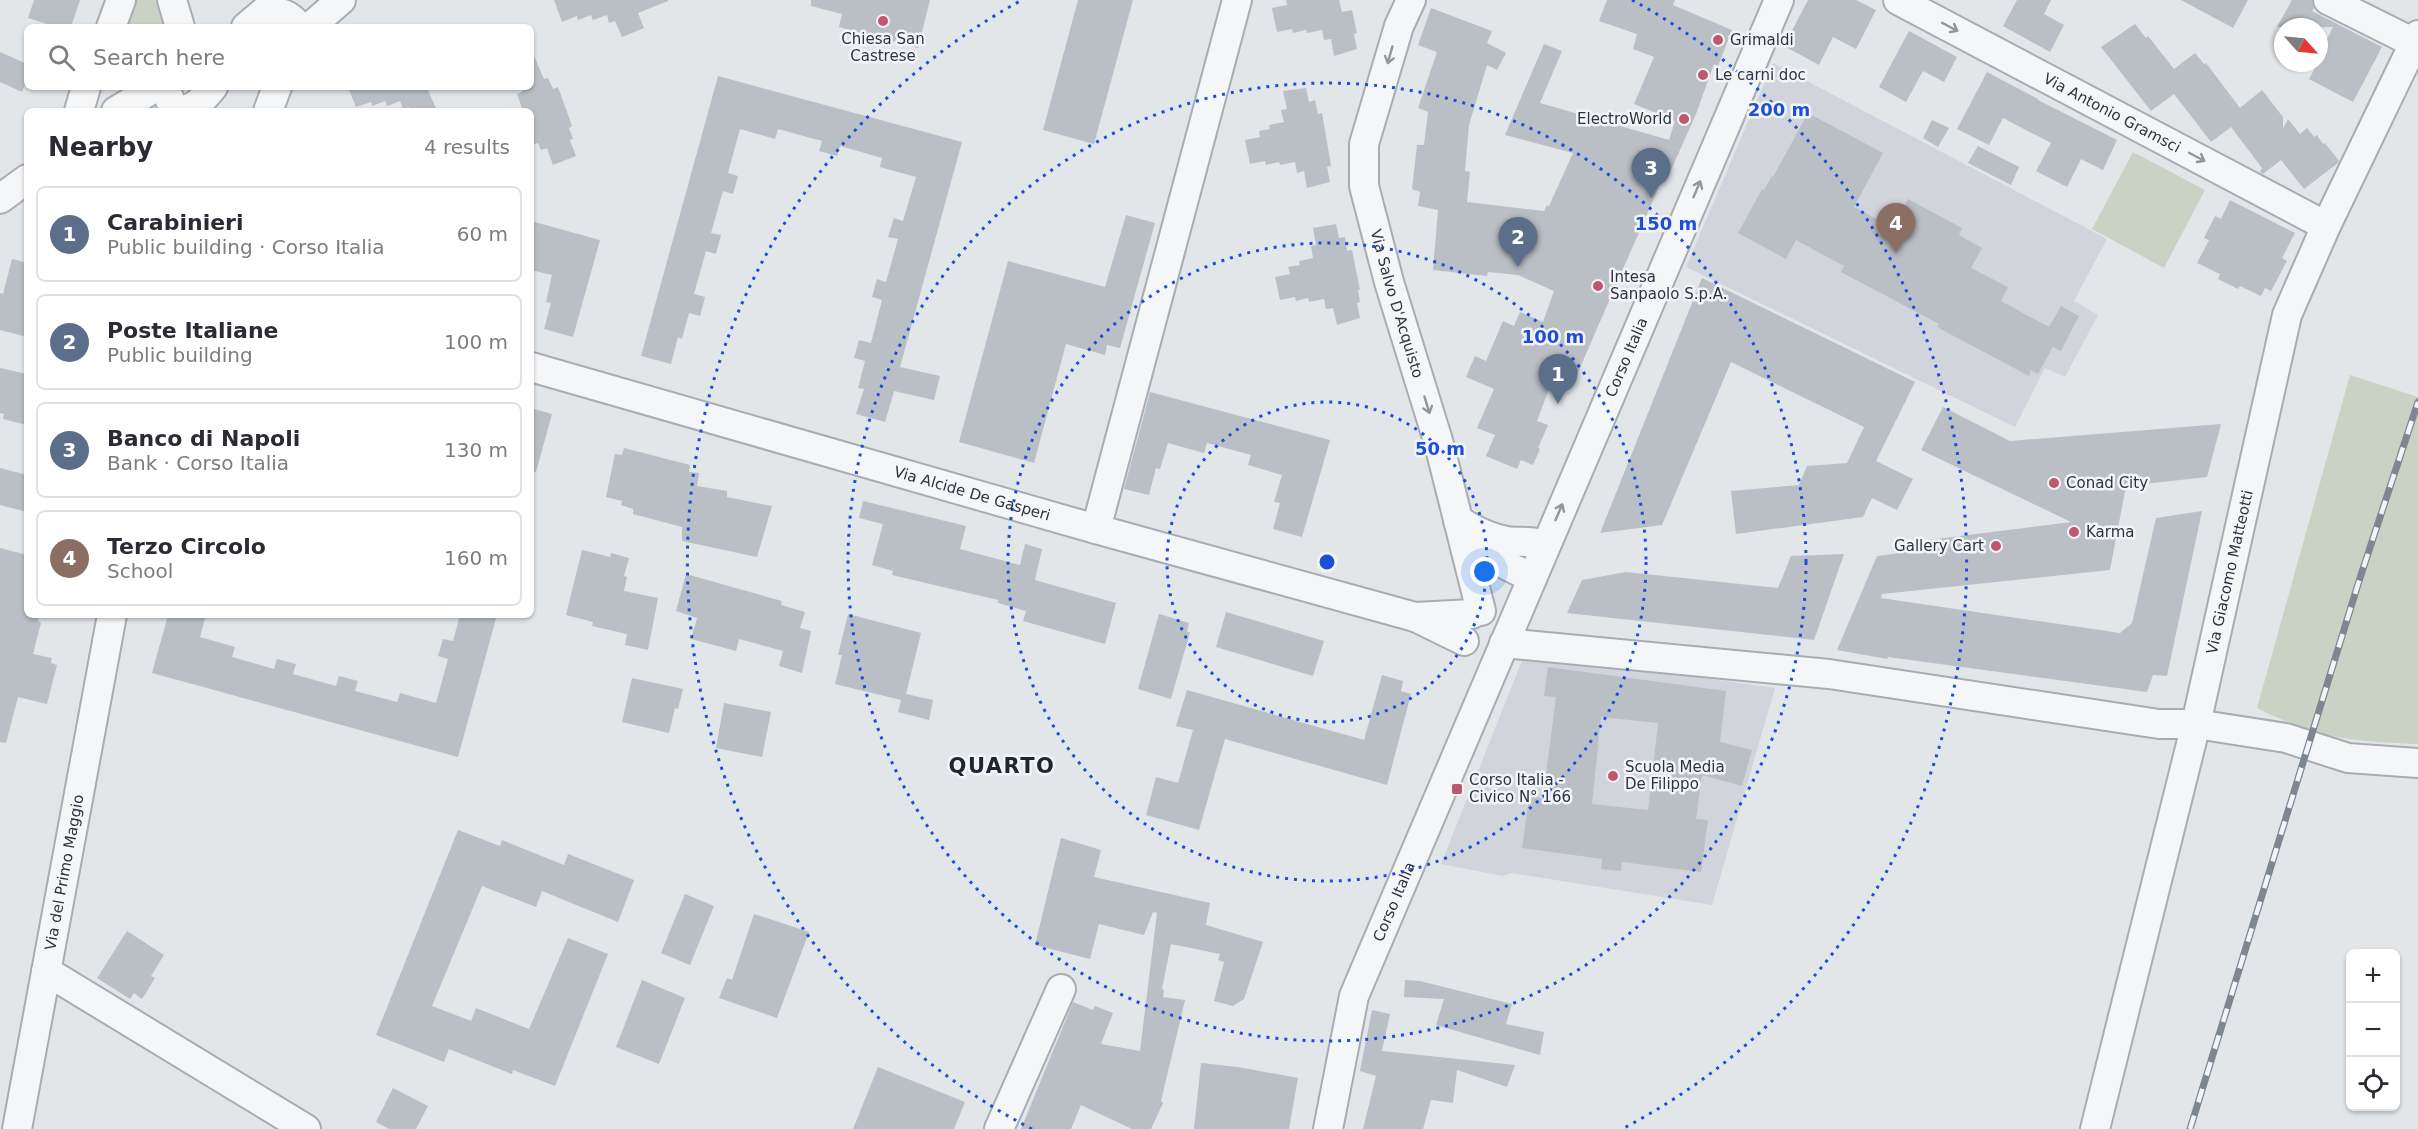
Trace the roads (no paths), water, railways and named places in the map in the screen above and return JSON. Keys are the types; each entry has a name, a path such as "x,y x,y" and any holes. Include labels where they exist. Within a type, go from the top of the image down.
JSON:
{"street":[{"path":"112,24 121,0"},
{"path":"172,0 179,24"},
{"path":"313,24 341,0"},
{"path":"1096,529 1237,0"},
{"name":"Via Salvo D'Acquisto","path":"1411,0 1399,26 1364,144 1364,186 1389,282 1439,444 1466,550 1477,612"},
{"name":"Corso Italia","path":"1329,1129 1354,996 1779,0"},
{"name":"Via Antonio Gramsci","path":"1898,0 2326,226"},
{"path":"2328,0 2416,39"},
{"path":"266,13 283,12 297,24"},
{"name":"Via Giacomo Matteotti","path":"2095,1129 2196,724 2287,315 2326,226 2416,39"},
{"path":"80,108 85,90"},
{"path":"122,108 151,90"},
{"path":"166,90 175,108"},
{"path":"193,108 211,90"},
{"path":"211,108 217,90"},
{"path":"0,199 24,181"},
{"name":"Via Alcide De Gasperi","path":"534,368 1096,529 1415,617 1471,648"},
{"path":"1458,520 1473,530 1507,541 1535,541 1545,545"},
{"path":"1466,550 1488,556 1532,578"},
{"path":"1471,648 1493,654 1504,644 1507,636 1503,620 1490,611 1477,612 1465,622 1462,631 1471,648 1486,667 1489,681"},
{"name":"Via Alcide De Gasperi","path":"1415,617 1477,612"},
{"name":"Via del Primo Maggio","path":"17,1129 111,618"},
{"path":"1504,644 1829,674 2159,724 2196,724 2286,738 2348,758 2418,763"},
{"path":"46,971 306,1129"},
{"path":"999,1129 1061,989"}],"railway":[{"path":"2190,1129 2359,581 2418,402"}],"place":[{"name":"Chiesa San Castrese","path":"883,21"},
{"name":"Grimaldi","path":"1718,40"},
{"name":"Le carni doc","path":"1703,75"},
{"name":"ElectroWorld","path":"1684,119"},
{"name":"Banco di Napoli","path":"1651,198"},
{"name":"Terzo Circolo","path":"1896,253"},
{"name":"Poste Italiane","path":"1518,267"},
{"name":"Intesa Sanpaolo S.p.A.","path":"1598,286"},
{"name":"Carabinieri","path":"1558,404"},
{"name":"Conad City","path":"2054,483"},
{"name":"Karma","path":"2074,532"},
{"name":"Gallery Cart","path":"1996,546"},
{"name":"Scuola Media De Filippo","path":"1613,776"},
{"name":"Corso Italia - Civico N° 166","path":"1457,789"}],"district":[{"name":"QUARTO","path":"1002,766"}]}
